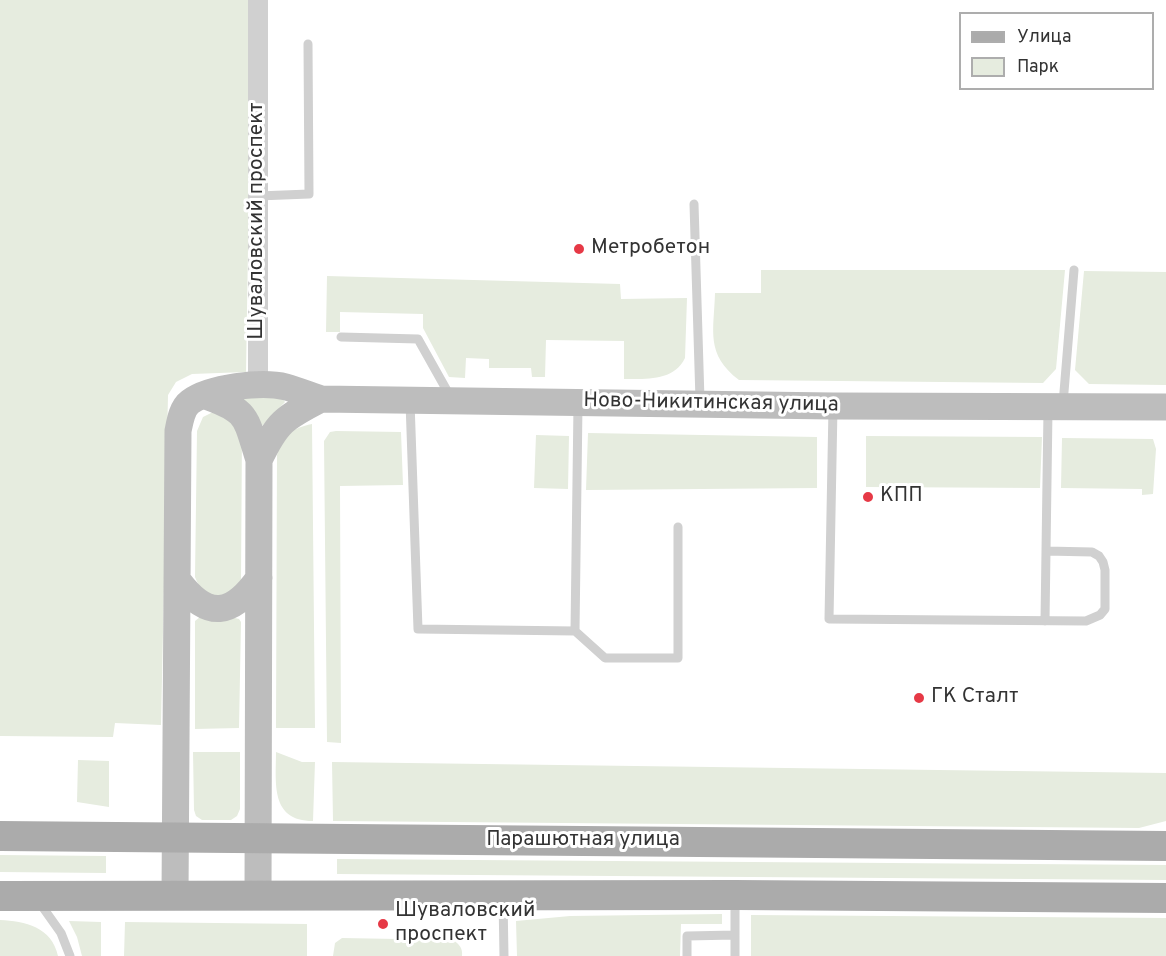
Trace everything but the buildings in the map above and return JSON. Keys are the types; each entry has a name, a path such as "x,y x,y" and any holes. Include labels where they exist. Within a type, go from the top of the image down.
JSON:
{"main road":[{"name":"Парашютная улица","path":"0,836 1166,846"},
{"path":"0,896 735,895 1166,898"}],"street":[{"name":"Шуваловский проспект","path":"258,0 258,386"},
{"path":"175,896 179,582 178,431 181,415 189,402 203,395 231,387 258,386"},
{"name":"Ново-Никитинская улица","path":"258,386 283,386 321,399 833,406 1166,407"},
{"path":"203,395 231,406 244,417 259,460 258,895"},
{"path":"259,460 277,427 292,413 321,399"},
{"path":"179,582 195,600 205,606 218,609 229,607 241,600 259,578"}],"lane":[{"path":"258,196 309,194 308,44"},
{"path":"694,204 700,403"},
{"path":"1045,621 1046,551 1055,406 1074,270"},
{"path":"340,337 418,339 452,401"},
{"path":"410,400 418,629 575,631 605,658 678,658 678,527"},
{"path":"575,631 578,402"},
{"path":"833,406 830,619 1086,621 1100,615 1105,609 1105,570 1099,556 1092,552 1046,551"},
{"path":"503,895 504,956"},
{"path":"735,895 735,956"},
{"path":"34,896 61,933 70,956"},
{"path":"687,956 687,936 735,935"}],"green space":[{"path":"0,0 252,0 246,372 192,374 176,382 168,395 161,725 115,723 113,737 0,736"},
{"path":"761,270 1065,270 1056,369 1043,383 739,380 728,370 716,351 713,330 715,293 761,293"},
{"path":"1084,271 1166,272 1166,385 1089,384 1075,370"},
{"path":"327,276 620,284 621,299 687,298 685,358 680,366 667,375 624,379 624,341 546,340 545,377 532,377 531,368 489,368 489,359 466,358 465,378 449,377 423,328 423,314 340,312 340,332 326,332"},
{"path":"236,398 282,398 285,402 260,428"},
{"path":"217,410 242,431 241,580 236,588 219,597 204,591 195,577 197,431 203,417"},
{"path":"312,424 315,728 276,728 277,455 285,437 294,430"},
{"path":"330,432 401,432 403,485 340,486 341,743 327,742 324,441"},
{"path":"588,433 817,437 817,488 586,490"},
{"path":"536,435 569,436 568,489 534,488"},
{"path":"866,436 1042,437 1040,488 866,487"},
{"path":"1062,438 1153,439 1156,449 1153,494 1142,495 1142,489 1061,488"},
{"path":"200,617 235,618 241,622 239,728 195,729 195,621"},
{"path":"193,752 240,752 240,809 237,816 231,820 202,820 196,816"},
{"path":"276,752 302,762 315,762 313,821 289,815 282,807 276,787"},
{"path":"78,760 109,761 109,807 77,802"},
{"path":"332,762 1166,773 1166,821 1139,828 333,821"},
{"path":"0,855 106,856 106,873 0,872"},
{"path":"337,859 1166,865 1166,880 337,874"},
{"path":"722,914 722,924 681,924 680,956 517,956 516,921 570,916"},
{"path":"751,915 1166,918 1166,956 751,956"},
{"path":"0,920 28,924 44,932 55,946 58,956 0,956"},
{"path":"69,921 101,922 101,956 82,956 77,937"},
{"path":"125,922 307,924 307,956 124,956"},
{"path":"342,938 453,940 460,946 462,956 333,956 335,943"}],"place":[{"name":"Метробетон","path":"579,249"},
{"name":"КПП","path":"868,497"},
{"name":"ГК Сталт","path":"919,698"},
{"name":"Шуваловский проспект","path":"383,924"}]}
